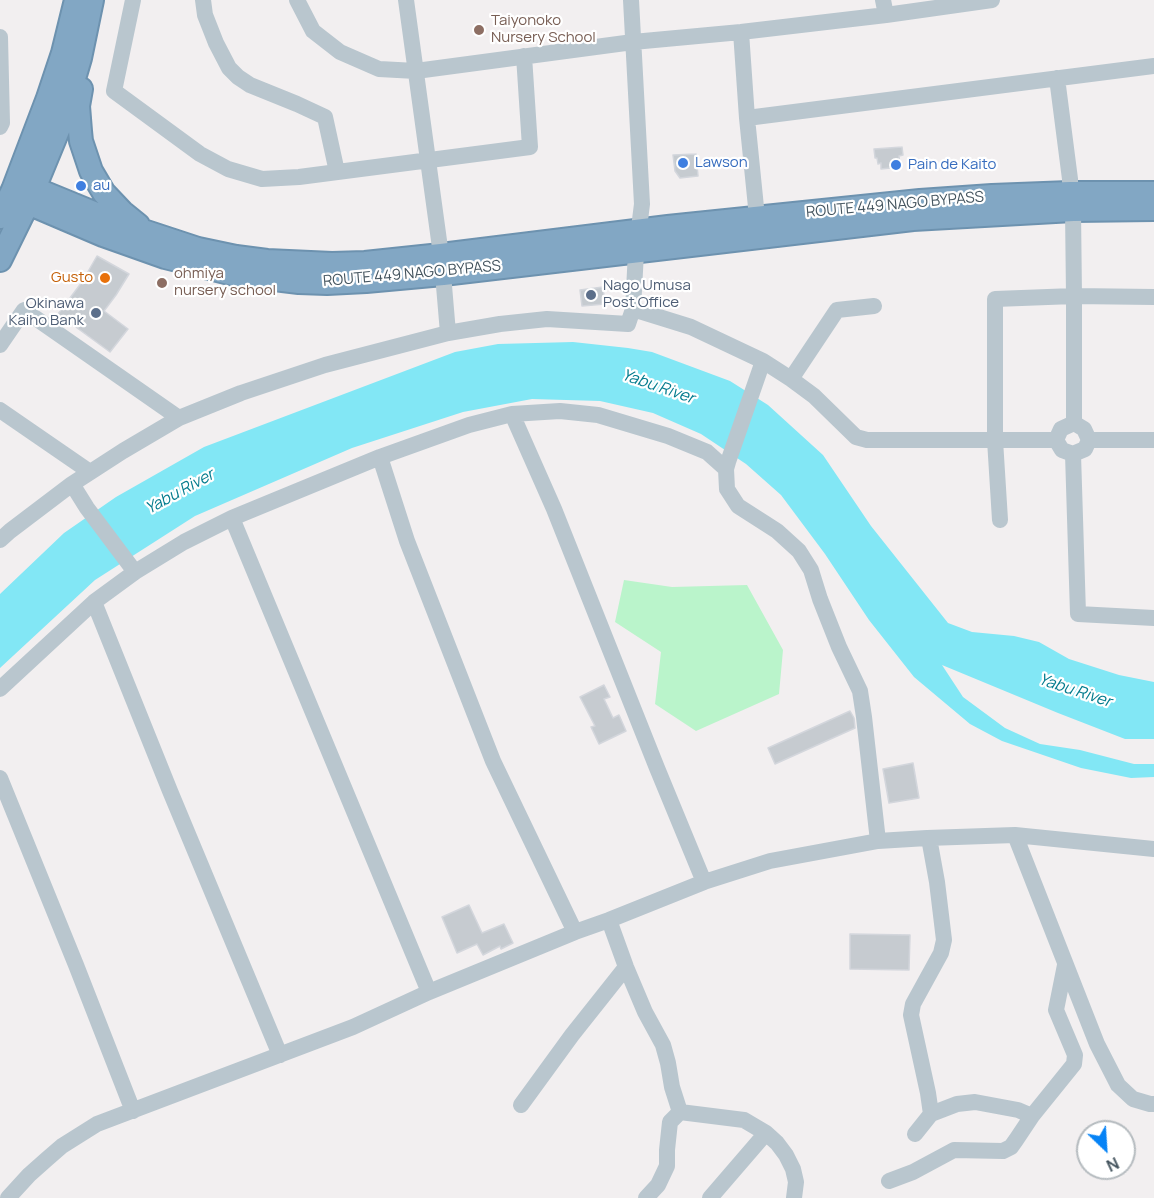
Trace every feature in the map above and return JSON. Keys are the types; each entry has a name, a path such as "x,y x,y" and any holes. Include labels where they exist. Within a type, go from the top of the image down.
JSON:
{"highway":[{"path":"0,260 35,135 63,53 76,0"},
{"path":"0,217 19,192 61,123 80,58 92,0"},
{"path":"80,58 83,77 78,118 81,141 88,164 104,194 122,212 151,234"},
{"name":"ROUTE 449 NAGO BYPASS","path":"19,192 198,249 236,257 301,263 442,265"},
{"name":"ROUTE 449 NAGO BYPASS","path":"19,192 133,246 198,266 233,274 327,283 366,282 442,265 638,241 913,219 1154,193"},
{"name":"ROUTE 449 NAGO BYPASS","path":"638,241 757,218 992,196 1154,209"}],"street":[{"path":"133,0 114,91 200,154 228,169 262,179 299,177 530,147 524,56"},
{"path":"202,0 204,15 216,43 229,68 238,77 250,85 325,117 337,172"},
{"path":"297,0 314,31 340,52 379,69 416,71 633,42 741,32 884,7 992,0"},
{"path":"406,0 442,265 448,333"},
{"path":"3,532 90,472 179,418 241,393 325,364 448,333 500,324 547,320 628,324 633,309 642,204 631,0"},
{"path":"741,32 757,218"},
{"path":"0,37 2,123 0,127"},
{"path":"747,118 1154,66"},
{"path":"1057,78 1072,201 1074,423"},
{"path":"1000,520 994,440 995,299 1074,296 1154,297"},
{"path":"791,379 837,310 874,306"},
{"path":"633,309 691,327 763,361 814,396 856,437 867,440 1056,440"},
{"path":"0,345 24,310 179,418"},
{"path":"763,361 727,466 727,489 738,506 777,531 799,551 811,570 839,647 860,691 878,842"},
{"path":"0,410 90,472"},
{"path":"0,689 132,569 231,518 380,457 469,425 512,414 560,411 598,415 678,440 707,452 727,466"},
{"path":"512,414 558,520 704,882"},
{"path":"1056,440 1061,429 1074,423"},
{"path":"1074,423 1084,429 1089,440"},
{"path":"1056,440 1062,450 1073,454 1084,449 1089,440"},
{"path":"1089,440 1154,440"},
{"path":"1073,454 1078,614 1154,618"},
{"path":"380,457 407,541 493,761 575,932"},
{"path":"72,484 132,569"},
{"path":"231,518 429,992"},
{"path":"94,603 280,1055"},
{"path":"0,778 81,975 133,1111"},
{"path":"8,1198 29,1175 62,1146 98,1125 353,1027 429,992 575,932 704,882 770,861 878,842 1015,835 1154,849"},
{"path":"1015,835 1096,1044 1118,1085 1133,1099 1154,1104"},
{"path":"929,838 938,882 944,939 940,953 913,1004 911,1015 931,1114"},
{"path":"609,920 645,1012 663,1046 680,1112"},
{"path":"889,1181 913,1172 954,1150 1003,1150 1011,1147 1032,1116 1074,1064 1075,1055 1056,1010 1065,965"},
{"path":"521,1105 626,967"},
{"path":"915,1134 931,1114 957,1104 975,1102 1018,1110 1032,1116"},
{"path":"680,1112 744,1120 766,1132 786,1155 793,1169 796,1182 794,1198"},
{"path":"646,1198 658,1185 668,1166 670,1122 680,1112"},
{"path":"710,1198 766,1132"}],"green space":[{"path":"624,580 672,587 747,585 783,650 779,694 696,731 655,704 661,652 615,622"}],"water":[{"name":"Yabu River","path":"573,342 652,352 730,381 768,405 823,455 871,526 948,623 972,632 1014,636 1039,642 1069,659 1119,675 1154,682 1154,739 1125,739 942,665 963,697 1005,728 1040,744 1080,750 1134,764 1154,764 1154,777 1131,778 1081,768 1002,741 970,724 914,677 869,620 825,554 781,495 746,464 701,434 653,413 600,401 532,399 463,412 352,448 195,516 95,580 0,668 0,594 64,533 116,497 204,447 455,352 498,344"}],"building":[{"path":"902,147 903,155 899,156 900,167 881,169 881,163 878,164 875,158 874,149"},
{"path":"696,154 698,176 680,178 675,171 673,155"},
{"path":"97,256 129,274 104,311 128,329 110,352 58,314 82,282"},
{"path":"603,287 605,304 582,306 580,290"},
{"path":"604,685 610,697 604,699 613,718 619,715 626,731 599,744 591,727 595,726 580,697"},
{"path":"850,711 854,718 855,728 775,764 768,748"},
{"path":"913,763 919,798 889,803 883,769"},
{"path":"469,905 482,933 504,924 513,943 501,949 500,946 483,955 477,944 457,953 442,917"},
{"path":"850,934 910,935 909,970 850,969"}],"place":[{"name":"Taiyonoko Nursery School","path":"479,30"},
{"name":"Lawson","path":"683,163"},
{"name":"Pain de Kaito","path":"896,165"},
{"name":"au","path":"81,186"},
{"name":"Gusto","path":"105,278"},
{"name":"ohmiya nursery school","path":"162,283"},
{"name":"Nago Umusa Post Office","path":"591,295"},
{"name":"Okinawa Kaiho Bank","path":"96,313"}]}
